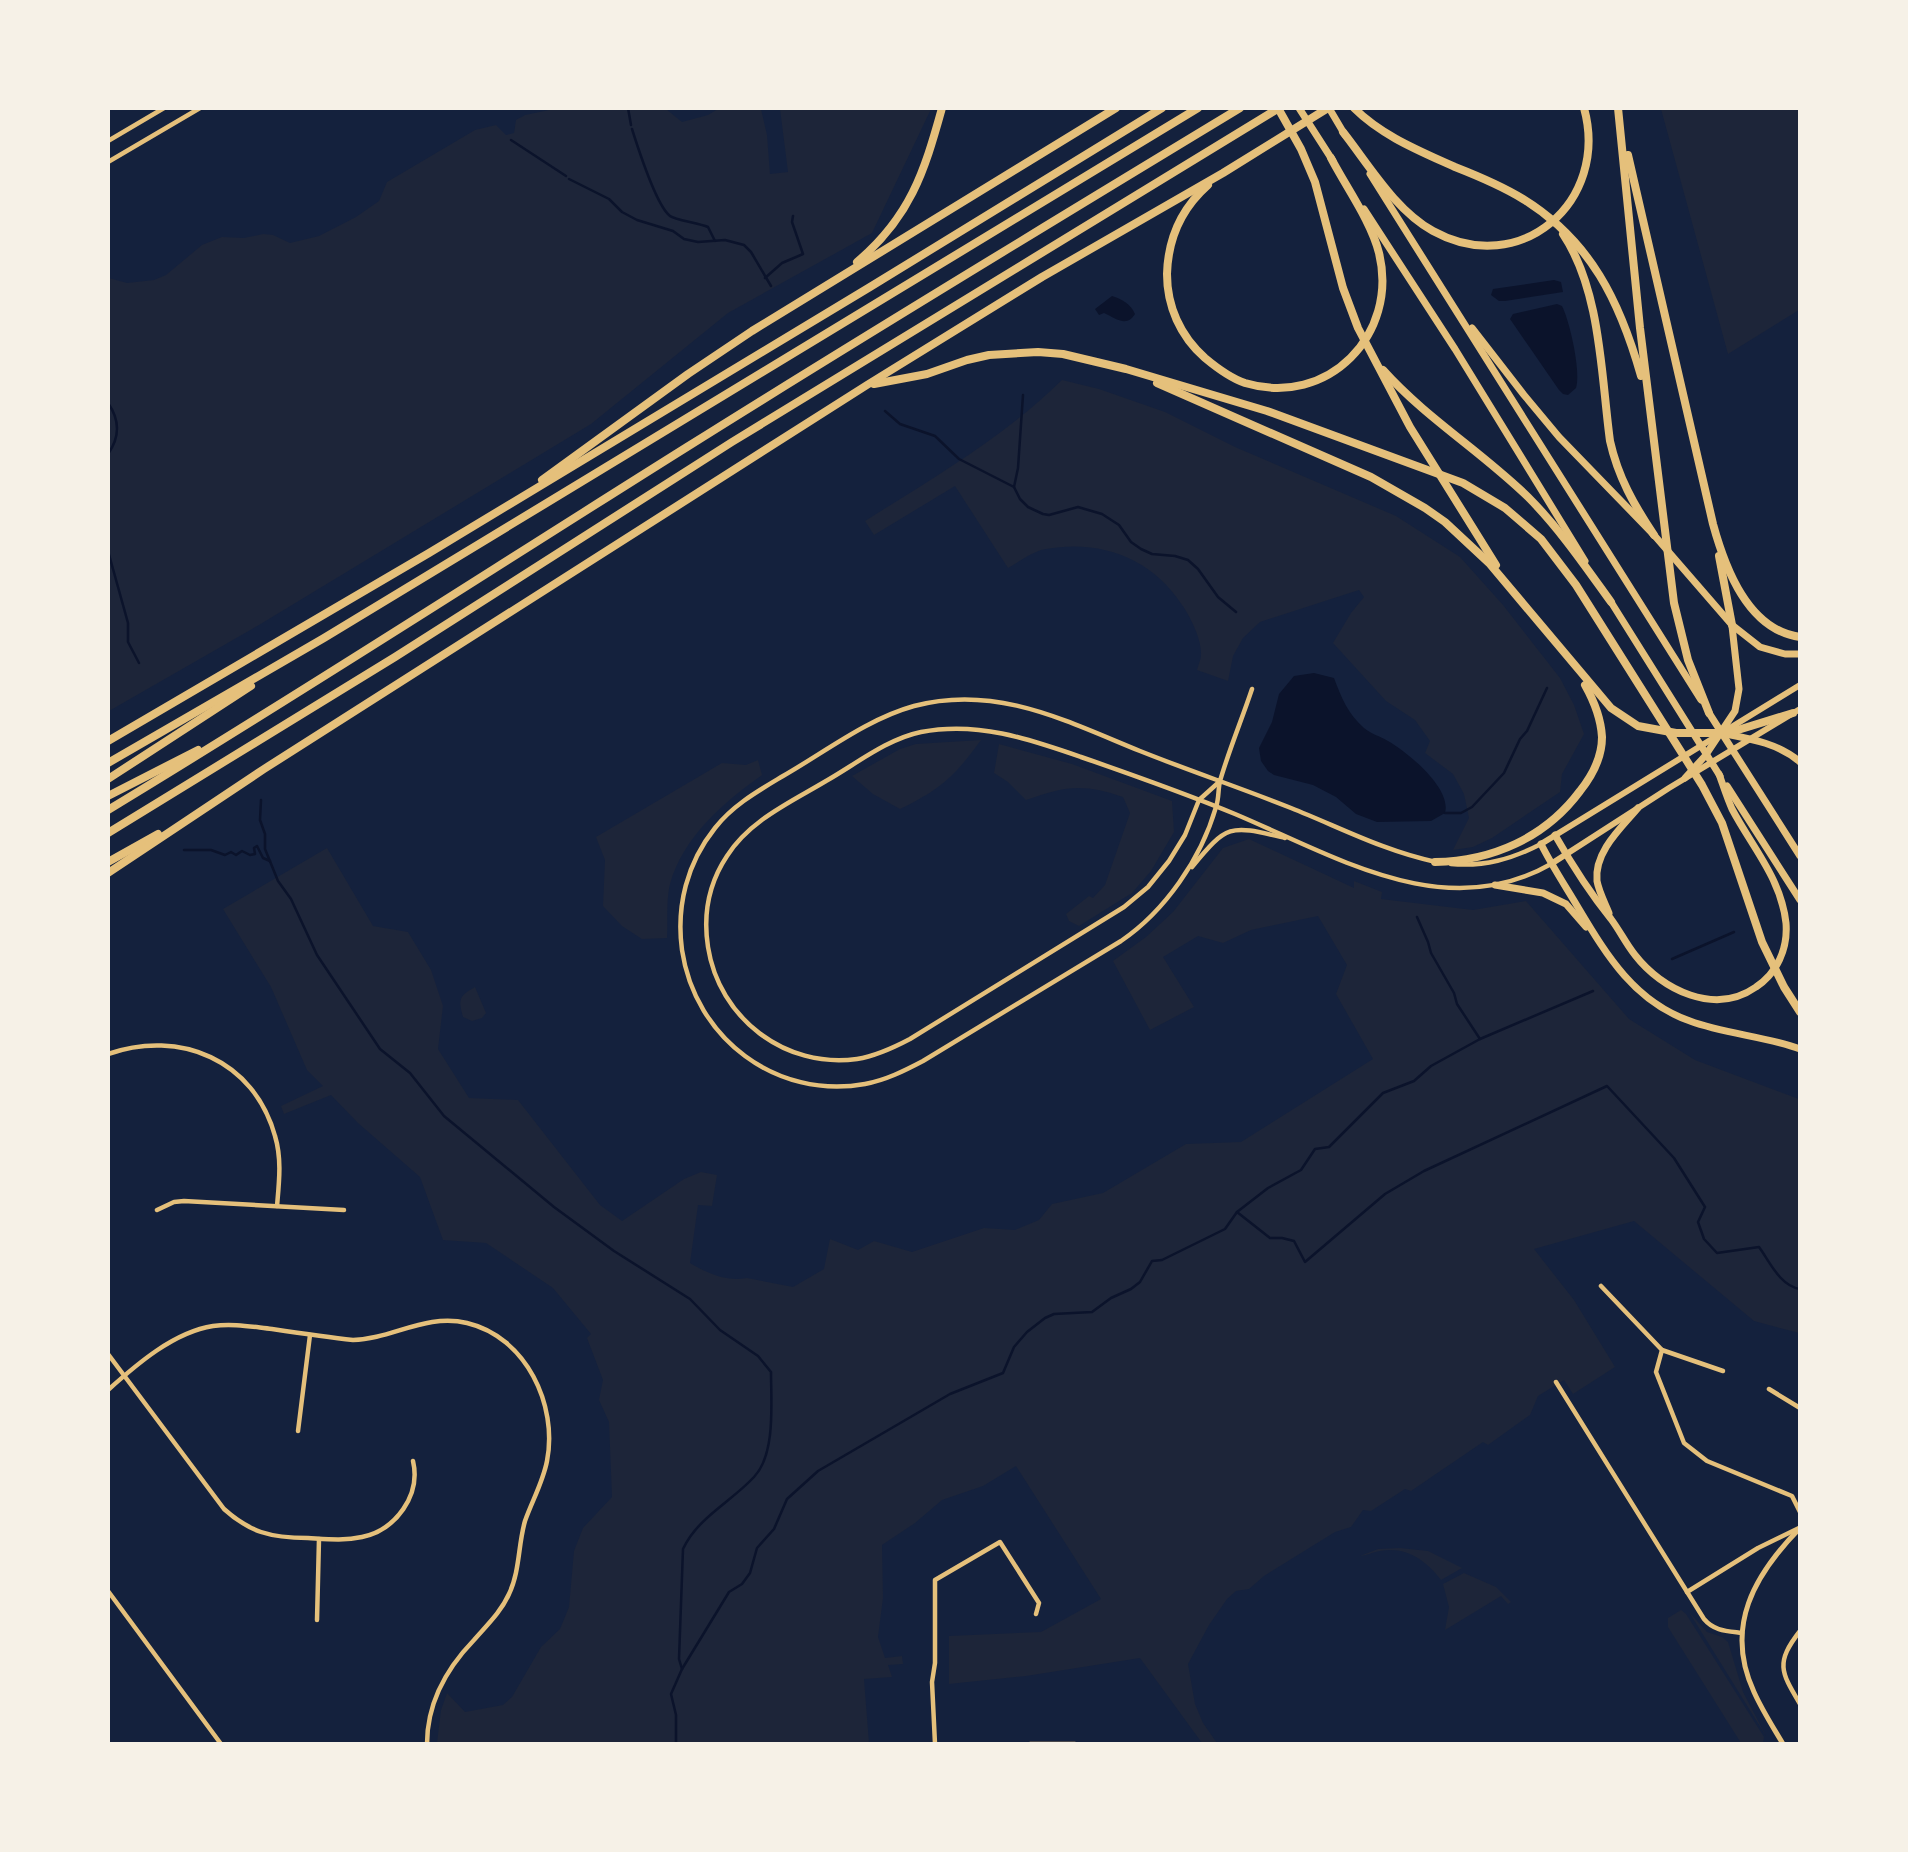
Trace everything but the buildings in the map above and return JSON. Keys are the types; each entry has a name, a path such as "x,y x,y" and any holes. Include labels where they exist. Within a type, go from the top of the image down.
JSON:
{"highway":[{"path":"839,278 874,247 906,206 928,159 942,108"},
{"path":"494,514 721,351 1116,108"},
{"path":"108,740 494,514 870,288 1162,108"},
{"path":"108,763 324,638 1198,108"},
{"path":"108,810 263,716 985,261 1240,108"},
{"path":"108,834 395,657 721,449 1278,108 1301,149 1315,182 1340,279 1353,317 1374,360 1451,496 1518,596"},
{"path":"108,873 867,385 1042,277 1223,173 1328,108"},
{"path":"1354,108 1370,123 1392,137 1522,198 1580,247 1605,282 1627,329 1649,402"},
{"path":"1343,132 1395,197 1430,229 1458,242 1486,246 1514,242 1535,233 1569,205 1580,186 1588,157 1590,138 1584,108"},
{"path":"1618,110 1649,402 1674,603 1680,634 1709,713"},
{"path":"1618,110 1713,524 1732,625"},
{"path":"1223,173 1191,203 1175,230 1167,271 1169,295 1175,316 1194,348 1232,377 1257,386 1298,386 1324,376 1348,361 1372,330 1381,299 1383,284 1378,251 1372,234 1331,158"},
{"path":"1550,219 1571,248 1588,288 1594,311 1615,460 1631,500 1654,535"},
{"path":"867,385 927,374 967,360 1010,353 1063,354 1126,369 1267,411 1463,483 1505,508 1541,539 1576,585 1713,804 1762,942 1783,988 1800,1012"},
{"path":"1374,360 1412,400 1527,497 1562,535 1611,602"},
{"path":"1126,369 1401,492 1454,530 1489,564 1611,708 1638,726 1690,734 1721,733 1737,723 1796,711"},
{"path":"1713,524 1733,579 1755,612 1775,629 1800,637"},
{"path":"108,779 324,638"},
{"path":"1435,862 1474,859 1521,842 1558,817 1588,781 1600,753 1600,724 1590,693 1573,665"},
{"path":"108,796 263,716"},
{"path":"108,862 215,802"}],"main road":[{"path":"1299,108 1454,349 1800,901"},
{"path":"1328,108 1800,856"},
{"path":"1448,297 1553,430 1654,535 1732,625 1760,647 1785,654 1800,654"},
{"path":"1732,625 1739,689 1737,723"},
{"path":"1800,685 1541,844 1598,940 1622,975 1642,994 1665,1010 1710,1028 1800,1049"},
{"path":"1551,864 1796,711"},
{"path":"1721,733 1778,748 1800,762"},
{"path":"1685,778 1700,764 1721,733"},
{"path":"1555,835 1600,906 1649,970 1673,988 1702,999 1723,1000 1748,993 1768,977 1780,962 1786,940 1781,900 1765,863 1732,808 1719,774"},
{"path":"1612,920 1600,892 1597,869 1609,842 1638,808"},
{"path":"1495,886 1530,890 1555,898 1566,904 1598,940"}],"street":[{"path":"108,141 164,108"},
{"path":"108,162 200,108"},
{"path":"1182,879 1217,807 1220,782 1252,689"},
{"path":"1298,842 1255,830 1235,829 1214,841 1153,915 1121,941 923,1062 893,1076 854,1085 826,1086 789,1079 772,1072 739,1051 712,1024 694,993 684,965 680,936 683,895 688,876 704,843 729,812 754,793 887,716 916,706 957,700 1019,705 1292,808 1388,849 1435,862 1487,864 1512,857 1541,844"},
{"path":"1220,782 1199,800 1185,835 1169,861 1148,887 1124,907 910,1039 883,1052 859,1058 828,1060 784,1049 743,1020 724,996 715,976 706,934 709,900 719,869 736,844 747,831 768,815 897,740 921,732 984,729 1012,734 1199,800 1380,875 1418,886 1462,889 1495,886 1527,876 1551,864"},
{"path":"108,1054 136,1045 173,1045 210,1056 236,1073 260,1100 275,1136 279,1160 277,1206"},
{"path":"157,1210 174,1202 184,1201 344,1210"},
{"path":"1601,1286 1662,1350 1723,1371"},
{"path":"108,1390 174,1340 213,1326 239,1325 368,1340 443,1320 467,1323 493,1333 517,1353 534,1377 544,1402 548,1424 544,1475 525,1522 509,1596 494,1619 470,1643 445,1676 433,1702 427,1729 427,1744"},
{"path":"298,1431 310,1335"},
{"path":"1662,1350 1656,1372 1684,1443 1706,1461 1792,1496 1800,1512"},
{"path":"108,1354 209,1490 232,1516 263,1533 320,1539 361,1537 389,1524 407,1504 413,1490 413,1461"},
{"path":"1556,1382 1707,1623 1721,1630 1742,1633"},
{"path":"1769,1389 1800,1408"},
{"path":"1792,1496 1800,1491"},
{"path":"1687,1592 1758,1548 1800,1528"},
{"path":"1783,1744 1759,1703 1747,1675 1742,1633 1746,1606 1757,1581 1800,1528"},
{"path":"317,1620 320,1539"},
{"path":"935,1744 932,1682 935,1663 936,1580 1000,1542 1039,1603 1036,1614"},
{"path":"108,1591 221,1744"},
{"path":"1800,1631 1789,1644 1781,1662 1783,1675 1800,1704"},
{"path":"1030,1744 1075,1744"}],"shaded area":[{"path":"559,108 666,109 682,122 708,115 718,109 761,109 767,135 770,174 788,172 780,109 931,109 872,233 728,313 591,424 259,625 109,711 109,278 127,283 154,280 166,275 202,245 222,237 244,238 263,234 273,235 290,243 319,236 356,217 379,201 387,182 475,130 496,125 506,135 514,133 516,120 525,115"},
{"path":"1661,109 1799,109 1799,310 1728,354"},
{"path":"1554,280 1561,282 1563,292 1505,301 1499,301 1491,295 1493,289"},
{"path":"1112,296 1131,307 1135,314 1132,318 1125,321 1104,313 1099,315 1095,309"},
{"path":"1557,304 1562,306 1565,313 1576,359 1576,388 1568,395 1559,390 1510,319 1513,314"},
{"path":"1062,380 1099,389 1165,412 1235,447 1396,516 1460,557 1503,605 1560,678 1574,705 1584,734 1562,774 1560,792 1492,838 1473,847 1453,850 1469,818 1464,794 1453,774 1425,753 1430,741 1415,720 1386,701 1333,643 1364,597 1359,590 1260,622 1243,638 1233,656 1228,681 1197,670 1201,649 1195,628 1182,605 1156,575 1123,556 1086,547 1041,550 1008,568 955,486 874,535 865,521 992,438 1040,401"},
{"path":"1314,673 1334,678 1339,692 1358,723 1396,746 1426,772 1442,793 1445,813 1431,821 1377,822 1356,814 1336,797 1313,785 1268,771 1261,761 1259,748 1272,722 1279,694 1294,676"},
{"path":"981,740 946,781 900,809 873,794 852,776 900,749 916,744"},
{"path":"999,744 1072,764 1172,801 1174,832 1151,871 1132,893 1079,926 1069,921 1066,914 1089,896 1093,898 1105,885 1130,813 1123,797 1085,788 1063,789 1026,800 1008,782 994,773"},
{"path":"758,760 762,775 733,797 707,822 676,867 669,891 667,938 642,939 622,926 603,906 605,860 596,837 722,763 746,765"},
{"path":"1249,839 1354,888 1354,881 1382,892 1381,899 1473,910 1526,901 1629,1019 1695,1060 1799,1099 1799,1333 1754,1321 1634,1221 1534,1249 1574,1300 1615,1367 1573,1394 1564,1380 1538,1396 1530,1415 1488,1445 1483,1442 1411,1491 1405,1489 1371,1511 1363,1510 1351,1527 1335,1532 1264,1576 1249,1589 1236,1591 1227,1599 1188,1664 1195,1704 1203,1723 1217,1743 1202,1743 1140,1658 1026,1676 949,1684 949,1636 1041,1632 1101,1599 1016,1466 983,1486 942,1500 915,1523 882,1545 883,1598 878,1637 885,1658 902,1656 903,1664 888,1665 892,1677 864,1679 869,1743 437,1743 441,1710 447,1693 465,1712 503,1705 512,1697 541,1647 560,1629 569,1607 574,1551 583,1528 612,1497 609,1422 599,1400 603,1380 587,1338 591,1334 553,1288 486,1243 443,1240 420,1177 358,1123 331,1095 284,1114 281,1106 323,1086 307,1070 271,987 223,909 327,848 373,926 408,932 431,970 443,1006 438,1049 469,1098 518,1100 600,1205 622,1221 684,1179 701,1172 717,1175 712,1206 698,1205 690,1263 724,1278 747,1278 793,1287 824,1269 830,1239 858,1250 874,1241 912,1252 984,1228 1015,1230 1039,1220 1052,1204 1103,1193 1186,1144 1241,1142 1373,1059 1336,994 1347,965 1318,916 1251,930 1223,943 1198,936 1163,957 1194,1007 1150,1030 1113,961 1146,937 1173,912 1223,848"},
{"path":"475,987 486,1013 482,1018 472,1021 463,1017 460,1002 466,993"},
{"path":"1378,1549 1428,1551 1462,1568 1441,1580 1429,1566 1407,1553 1389,1550 1360,1556"},
{"path":"1464,1573 1496,1587 1511,1602 1508,1604 1501,1596 1445,1630 1449,1607 1443,1584"},
{"path":"1681,1610 1764,1737 1763,1743 1741,1743 1668,1627 1668,1618"},
{"path":"1689,1612 1707,1632 1728,1642 1743,1692 1766,1736"}],"waterway":[{"path":"628,108 631,125"},
{"path":"632,129 648,176 665,210 670,216 708,227 715,241"},
{"path":"511,140 566,176"},
{"path":"569,179 609,199 622,212 637,220 673,231 684,239 698,242 725,240 744,245 771,286"},
{"path":"765,278 782,263 803,254 792,222 793,216"},
{"path":"1023,395 1018,468 1014,487 1020,499 1028,507 1043,514 1049,515 1078,507 1102,514 1119,525 1131,542 1141,549 1152,554 1188,560 1218,597 1236,612"},
{"path":"108,403 115,416 117,428 115,441 108,454"},
{"path":"885,411 900,424 935,436 959,459 1014,487"},
{"path":"108,551 128,623 128,642 139,663"},
{"path":"1445,813 1461,813 1472,807 1504,773 1547,688"},
{"path":"261,800 260,820 265,834 265,849 278,881 291,899 317,955 380,1049 410,1073 444,1116 554,1207 614,1251 690,1299 720,1330 758,1356 771,1372 771,1427 761,1467 745,1486 697,1528 683,1549 679,1659 682,1669"},
{"path":"184,850 211,850 225,855 231,852 236,855 242,851 250,855 255,854 254,848 257,846 263,858 270,861"},
{"path":"1417,917 1431,953 1454,993 1457,1004 1480,1039"},
{"path":"1672,959 1734,932"},
{"path":"676,1744 676,1715 671,1694 682,1669 729,1592 742,1584 750,1573 757,1548 774,1529 787,1499 818,1471 950,1394 1003,1373 1014,1347 1045,1318 1054,1314 1092,1312 1140,1282 1152,1261 1162,1260 1225,1229 1237,1212 1268,1188 1301,1170 1315,1149 1329,1147 1383,1093 1414,1081 1431,1066 1480,1039 1593,991"},
{"path":"1237,1212 1270,1238 1294,1241 1305,1262 1385,1194 1424,1171 1607,1086 1674,1158 1705,1207 1698,1222 1704,1239 1717,1253 1759,1247 1781,1278 1800,1289"}]}
